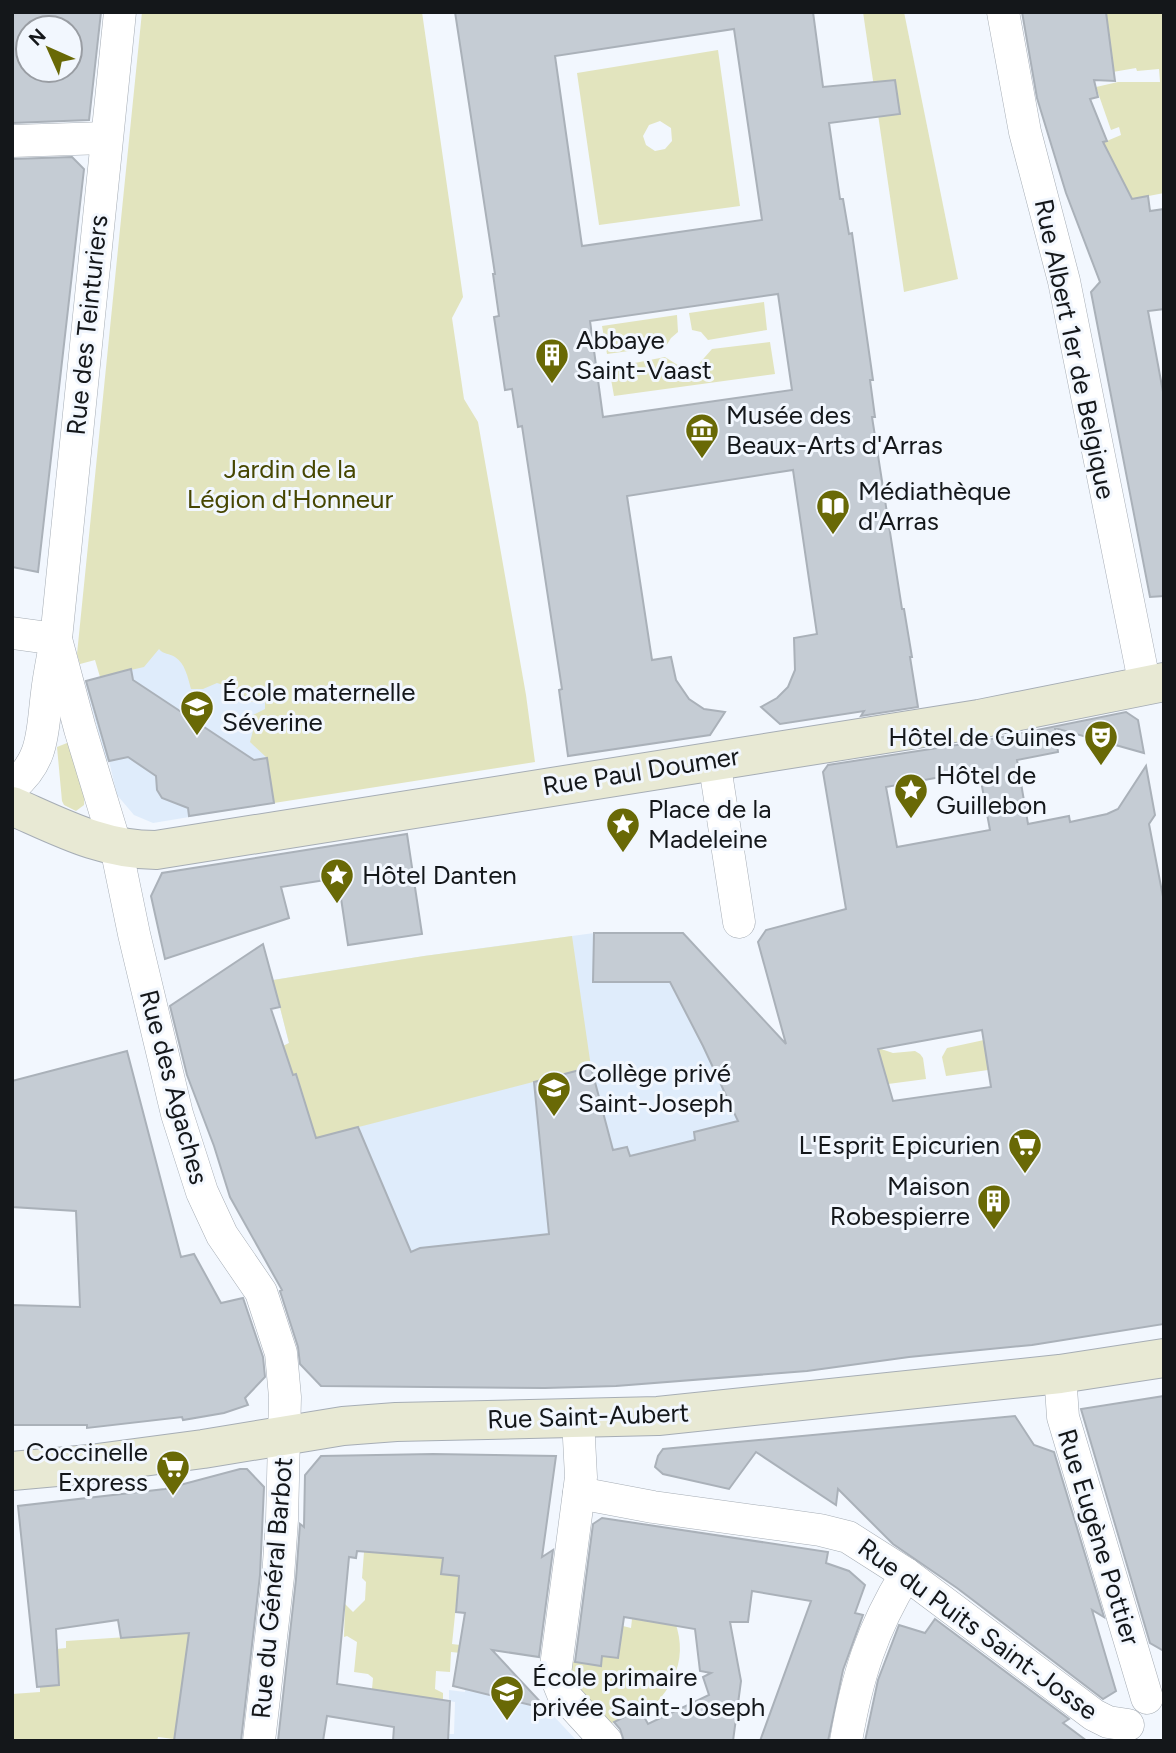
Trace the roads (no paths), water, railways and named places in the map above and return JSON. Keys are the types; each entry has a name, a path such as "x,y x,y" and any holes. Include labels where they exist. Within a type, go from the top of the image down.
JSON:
{"street":[{"name":"Rue des Teinturiers","path":"12,787 28,772 42,741 56,639 105,138 120,12"},
{"name":"Rue Albert 1er de Belgique","path":"1003,12 1025,132 1064,281 1154,684"},
{"path":"12,141 105,138"},
{"path":"12,633 56,639"},
{"name":"Rue des Agaches","path":"56,639 116,847 177,1114 202,1192 222,1235 261,1292 275,1331 281,1353 285,1435"},
{"name":"Rue Paul Doumer","path":"12,806 116,847 156,850 979,719 1154,684"},
{"path":"714,760 739,922"},
{"name":"Rue Saint-Aubert","path":"12,1471 135,1458 318,1428 396,1422 658,1416 1060,1374 1164,1357"},
{"name":"Rue Eugène Pottier","path":"1060,1374 1063,1417 1159,1699"},
{"path":"578,1419 582,1460 555,1674 563,1694 606,1741"},
{"name":"Rue du Général Barbot","path":"259,1741 278,1577 285,1435"},
{"name":"Rue du Puits Saint-Josse","path":"579,1493 653,1507 836,1533 863,1545 906,1574 1094,1715 1133,1733"},
{"path":"846,1741 858,1684 873,1637 880,1618 906,1574"},
{"path":"1133,1733 1130,1711 1140,1700 1159,1699"}],"place":[{"name":"Abbaye Saint-Vaast","path":"552,385"},
{"name":"Musée des Beaux-Arts d'Arras","path":"702,460"},
{"name":"Médiathèque d'Arras","path":"833,536"},
{"name":"École maternelle Séverine","path":"197,737"},
{"name":"Hôtel de Guines","path":"1101,767"},
{"name":"Hôtel de Guillebon","path":"911,820"},
{"name":"Place de la Madeleine","path":"623,854"},
{"name":"Hôtel Danten","path":"337,905"},
{"name":"Collège privé Saint-Joseph","path":"554,1118"},
{"name":"L'Esprit Epicurien","path":"1025,1175"},
{"name":"Maison Robespierre","path":"994,1231"},
{"name":"Coccinelle Express","path":"173,1497"},
{"name":"École primaire privée Saint-Joseph","path":"507,1722"}],"park label":[{"name":"Jardin de la Légion d'Honneur","path":"290,484"}]}
